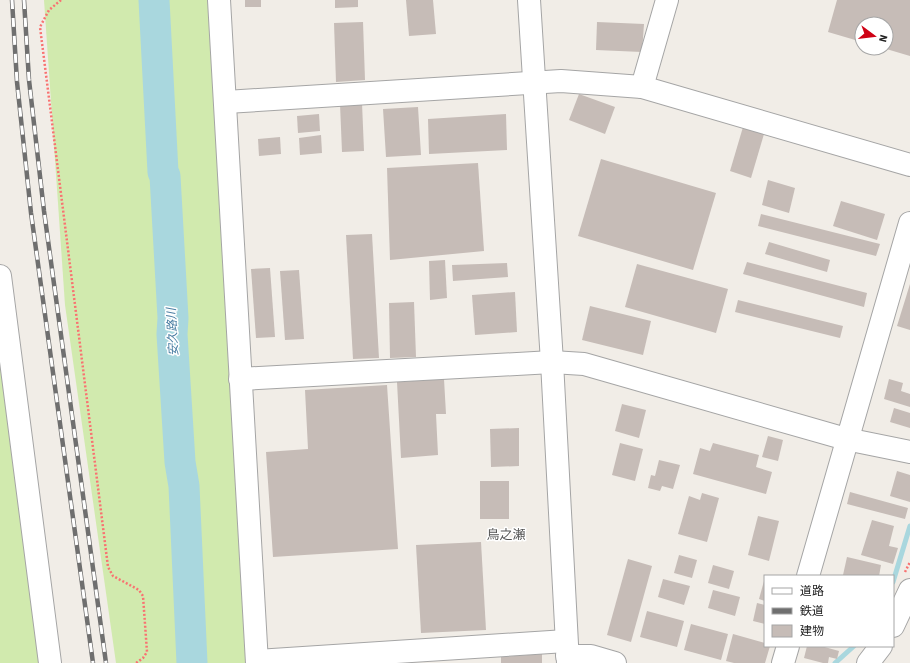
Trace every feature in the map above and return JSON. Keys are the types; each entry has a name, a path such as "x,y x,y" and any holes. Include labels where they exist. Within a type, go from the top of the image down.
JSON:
{"street":[{"path":"219,0 257,662 567,653 591,656 615,663"},
{"path":"529,0 552,362 567,653"},
{"path":"642,87 668,0"},
{"path":"226,102 535,84 561,81 642,87 910,165"},
{"path":"808,575 846,439 910,222"},
{"path":"0,276 3,325 50,663"},
{"path":"240,379 552,362 584,364 846,439 910,452"},
{"path":"894,624 910,590"},
{"path":"783,663 788,647"},
{"path":"868,663 879,647"}],"path":[{"path":"61,0 49,10 40,27 108,568 113,576 139,590 144,596 147,652 137,663 132,663"}],"green space":[{"path":"44,0 212,0 258,663 116,663 65,305"},
{"path":"0,324 50,663 0,663"}],"building":[{"path":"245,0 261,0 261,7 245,7"},
{"path":"335,0 358,0 358,7 335,8"},
{"path":"406,0 433,0 436,34 409,36"},
{"path":"837,0 910,0 910,56 894,51 894,16 854,16 854,40 828,32"},
{"path":"363,22 365,80 336,82 334,23"},
{"path":"597,22 644,24 642,52 596,50"},
{"path":"579,94 615,107 605,134 569,120"},
{"path":"362,103 364,151 342,152 340,104"},
{"path":"418,107 421,155 386,157 383,109"},
{"path":"319,114 320,131 298,133 297,116"},
{"path":"506,114 507,150 429,154 428,119"},
{"path":"743,127 764,134 751,178 730,171"},
{"path":"321,135 322,153 300,155 299,138"},
{"path":"280,137 281,154 259,156 258,139"},
{"path":"601,159 716,193 693,270 578,236"},
{"path":"478,163 484,251 390,260 387,168"},
{"path":"768,180 795,188 789,213 762,205"},
{"path":"841,201 885,214 877,240 833,226"},
{"path":"761,214 880,244 876,256 758,226"},
{"path":"372,234 379,358 353,359 346,235"},
{"path":"769,242 830,260 827,272 765,254"},
{"path":"445,260 447,298 430,300 429,261"},
{"path":"747,262 867,293 864,307 743,274"},
{"path":"507,263 508,277 453,281 452,265"},
{"path":"637,264 728,289 716,333 625,307"},
{"path":"270,268 275,337 256,338 251,269"},
{"path":"299,270 304,339 285,340 280,271"},
{"path":"910,284 910,330 897,326"},
{"path":"515,292 517,332 475,335 472,295"},
{"path":"738,300 843,326 840,338 735,312"},
{"path":"414,302 416,357 390,358 389,303"},
{"path":"590,306 651,321 643,355 582,340"},
{"path":"444,379 446,414 436,414 438,455 401,458 397,382"},
{"path":"889,379 903,383 901,391 910,394 910,407 884,399"},
{"path":"387,385 398,549 273,557 266,452 308,449 305,390"},
{"path":"622,404 646,410 639,438 615,431"},
{"path":"894,408 910,413 910,428 890,422"},
{"path":"519,428 519,466 491,467 490,429"},
{"path":"768,436 783,440 778,461 762,457"},
{"path":"620,443 643,449 635,481 612,475"},
{"path":"713,443 759,455 756,467 772,472 766,494 693,474 700,448 710,451"},
{"path":"659,460 680,465 673,489 662,486 660,491 648,488 651,475 655,476"},
{"path":"897,471 910,475 910,502 890,496"},
{"path":"480,481 509,481 509,519 480,519"},
{"path":"850,492 908,508 905,519 847,504"},
{"path":"702,493 719,498 707,542 678,534 689,496 700,500"},
{"path":"758,516 779,521 769,561 748,555"},
{"path":"872,520 894,526 889,546 898,548 893,564 861,555"},
{"path":"481,542 486,630 421,633 416,545"},
{"path":"679,555 697,560 692,578 674,573"},
{"path":"847,557 881,565 879,575 843,575"},
{"path":"628,559 652,566 631,642 607,635"},
{"path":"713,565 734,571 729,589 708,583"},
{"path":"663,579 690,586 684,605 658,597"},
{"path":"764,581 764,601 759,599"},
{"path":"713,590 740,597 735,616 708,608"},
{"path":"757,603 764,605 764,624 753,621"},
{"path":"647,611 684,621 677,647 640,637"},
{"path":"691,624 728,634 721,660 684,650"},
{"path":"733,634 764,643 764,647 770,647 765,663 734,663 726,661"},
{"path":"807,647 825,647 839,651 837,659 829,657 828,663 804,658"},
{"path":"542,654 542,663 501,663 501,657"}],"waterway":[{"name":"安久路川","path":"154,0 163,172 165,176 173,318 172,334 180,462 184,486 192,663"},
{"path":"894,579 910,526"},
{"path":"835,663 853,647"}],"railway":[{"path":"12,0 17,82 31,213 93,663"},
{"path":"24,0 29,80 44,211 106,663"}],"district":[{"name":"鳥之瀬","path":"506,535"}]}
